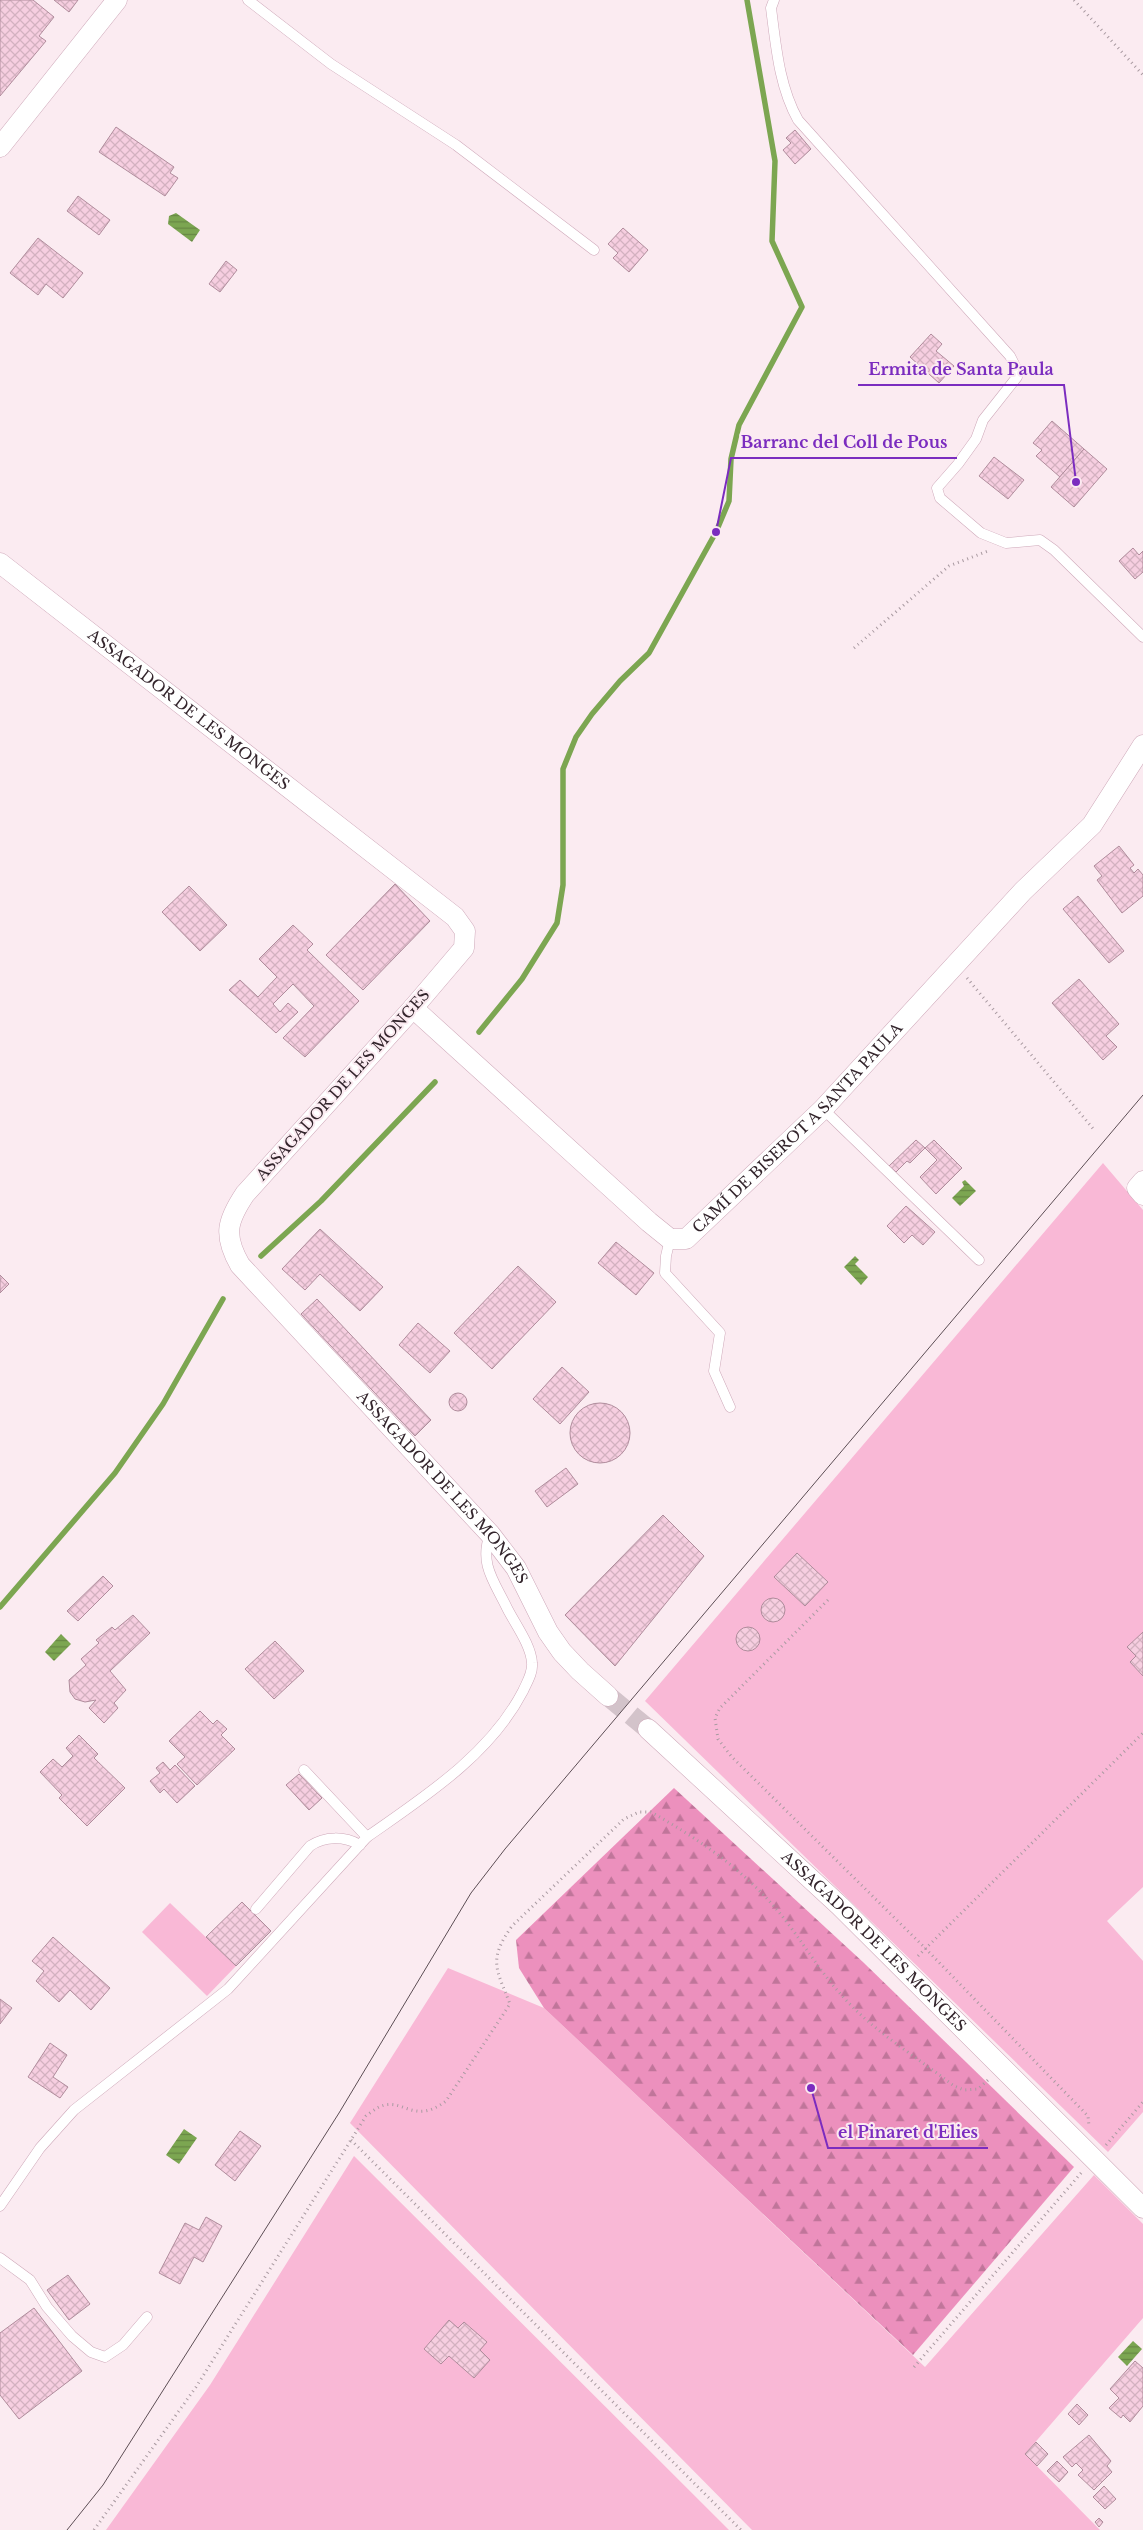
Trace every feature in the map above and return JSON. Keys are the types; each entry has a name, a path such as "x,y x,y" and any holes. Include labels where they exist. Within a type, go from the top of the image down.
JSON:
{"street":[{"path":"0,147 117,0"},
{"name":"ASSAGADOR DE LES MONGES","path":"0,563 455,917 465,931 464,948 413,1008 245,1194 228,1226 230,1244 240,1265 490,1534 516,1568 548,1632 562,1652 580,1672 608,1696"},
{"name":"CAMÍ DE BISEROT A SANTA PAULA","path":"413,1008 648,1222 670,1239 686,1239 824,1110 1024,891 1092,825 1143,745"},
{"name":"ASSAGADOR DE LES MONGES","path":"648,1730 840,1906 1143,2208"}],"lane":[{"path":"248,0 331,64 456,145 594,250"},
{"path":"774,0 771,8 783,80 788,102 798,120 1010,356 1017,370 1018,377 983,420 976,439 937,488 940,498 981,533 1006,543 1040,540 1054,550 1143,637"},
{"path":"824,1110 979,1260"},
{"path":"670,1239 665,1273 720,1333 714,1371 730,1407"},
{"path":"0,2206 40,2148 74,2110 228,1990 367,1837 459,1769 499,1728 514,1708 532,1672 532,1660 486,1566 485,1548 490,1534"},
{"path":"304,1770 367,1837"},
{"path":"256,1909 310,1846 321,1839 351,1840 360,1845"},
{"path":"0,2258 30,2280 47,2308 72,2336 91,2352 105,2357 123,2345 147,2316"}],"path":[{"path":"1074,0 1143,75"},
{"path":"854,648 949,566 1006,543"},
{"path":"956,964 1096,1131"},
{"path":"828,1600 720,1708 715,1718 718,1739 730,1756 925,1948 1088,2116 1089,2126 1077,2142"},
{"path":"904,1970 1143,1733"},
{"path":"94,2530 196,2388 366,2116 380,2106 391,2105 423,2113 434,2110 446,2101 510,2004 495,1964 500,1944 512,1926 624,1819 639,1812 651,1812 716,1851 771,1903 820,1971 846,2000 869,2022 954,2086 964,2090 978,2090 1001,2067"},
{"path":"914,2367 1143,2102"},
{"path":"351,2140 741,2530"}],"shaded area":[{"path":"176,213 200,230 192,242 168,224 169,216"},
{"path":"1103,1163 1143,1210 1143,1887 1107,1921 1143,1961 1143,2112 1108,2152 645,1701"},
{"path":"965,1180 976,1191 960,1206 952,1198 964,1186 962,1182"},
{"path":"855,1256 859,1260 855,1264 868,1277 861,1285 844,1267"},
{"path":"61,1634 71,1644 54,1661 45,1652"},
{"path":"170,1903 236,1966 207,1996 142,1932"},
{"path":"448,1968 544,2008 925,2367 1094,2175 1143,2224 1143,2318 1025,2454 1100,2530 752,2530 350,2123"},
{"path":"184,2129 197,2138 179,2164 166,2155"},
{"path":"354,2156 729,2530 106,2530 210,2385"},
{"path":"1133,2341 1142,2349 1127,2366 1118,2357"}],"green space":[{"path":"674,1788 864,1963 1074,2167 913,2355 544,2008 519,1968 516,1940"}],"building":[{"path":"0,0 33,0 54,17 39,36 46,41 0,96"},
{"path":"54,0 78,0 69,12"},
{"path":"116,127 174,167 170,173 178,178 165,196 99,152"},
{"path":"795,130 811,149 795,164 783,150 791,143 786,138"},
{"path":"78,196 110,220 99,235 67,211"},
{"path":"623,228 648,250 629,272 613,258 618,253 608,244"},
{"path":"38,238 83,273 63,298 46,284 38,295 10,273"},
{"path":"226,261 237,270 220,292 209,284"},
{"path":"931,334 942,344 936,351 954,366 939,383 910,357"},
{"path":"1052,421 1084,449 1060,477 1036,456 1042,450 1033,443"},
{"path":"1084,449 1107,469 1074,507 1051,487"},
{"path":"994,457 1024,480 1008,499 979,476"},
{"path":"1133,548 1139,555 1143,551 1143,572 1135,579 1119,561"},
{"path":"1119,846 1134,865 1130,868 1134,873 1138,869 1143,875 1143,896 1122,913 1097,880 1102,876 1094,866"},
{"path":"395,884 430,921 363,990 326,955"},
{"path":"189,886 227,925 200,951 162,912"},
{"path":"1078,896 1124,951 1109,963 1063,909"},
{"path":"293,925 313,944 307,950 359,1001 305,1057 283,1038 314,1006 293,984 273,1004 280,1012 288,1003 298,1012 276,1033 229,990 240,980 258,997 277,977 259,959"},
{"path":"1079,979 1119,1024 1106,1036 1117,1047 1103,1060 1052,1003"},
{"path":"916,1140 925,1148 910,1163 907,1161 896,1172 889,1166"},
{"path":"934,1140 962,1168 936,1194 920,1177 937,1160 925,1148"},
{"path":"906,1206 935,1232 923,1245 912,1235 904,1243 887,1226"},
{"path":"320,1229 383,1287 360,1311 320,1274 305,1290 282,1269"},
{"path":"616,1242 654,1273 636,1295 598,1263"},
{"path":"518,1266 556,1302 492,1369 454,1333"},
{"path":"0,1275 9,1284 0,1293"},
{"path":"317,1299 431,1420 415,1436 301,1314"},
{"path":"418,1323 450,1351 430,1373 399,1345"},
{"path":"562,1367 589,1392 560,1424 533,1399"},
{"path":"458,1393 464,1396 467,1402 464,1408 458,1411 452,1408 449,1402 452,1396"},
{"path":"600,1403 617,1408 625,1416 630,1433 625,1450 617,1458 600,1463 583,1458 575,1450 570,1433 575,1416 583,1408"},
{"path":"566,1468 578,1484 547,1507 535,1491"},
{"path":"663,1515 704,1556 615,1666 565,1615"},
{"path":"797,1553 828,1582 805,1606 774,1577"},
{"path":"103,1576 113,1586 78,1621 67,1611"},
{"path":"773,1598 778,1599 784,1605 784,1615 778,1621 773,1622 768,1621 762,1615 761,1610 762,1605 768,1599"},
{"path":"133,1615 150,1633 110,1671 126,1690 114,1703 118,1708 104,1723 89,1708 96,1700 85,1702 75,1699 70,1692 69,1680 86,1665 81,1659 99,1643 96,1640 112,1627 115,1630"},
{"path":"748,1627 753,1628 759,1634 759,1644 753,1650 748,1651 743,1650 737,1644 736,1639 737,1634 743,1628"},
{"path":"1143,1632 1143,1676 1130,1662 1136,1656 1127,1647"},
{"path":"275,1641 304,1671 274,1699 245,1669"},
{"path":"200,1711 213,1724 217,1720 227,1729 221,1735 235,1749 197,1785 177,1764 185,1757 169,1741"},
{"path":"79,1735 98,1754 94,1758 125,1788 87,1826 59,1798 62,1795 40,1772 53,1759 62,1767 73,1756 66,1748"},
{"path":"163,1762 170,1770 175,1765 195,1786 177,1803 164,1789 160,1793 150,1781 160,1773 156,1768"},
{"path":"299,1774 322,1798 309,1810 286,1785"},
{"path":"242,1902 271,1931 236,1966 206,1937"},
{"path":"53,1937 110,1988 91,2010 70,1990 59,2002 36,1981 44,1971 32,1961"},
{"path":"0,1999 12,2008 0,2024"},
{"path":"50,2043 67,2055 53,2077 68,2087 60,2098 28,2077"},
{"path":"240,2131 261,2146 235,2181 215,2165"},
{"path":"206,2217 222,2226 203,2262 194,2257 180,2284 159,2273 185,2223 199,2230"},
{"path":"68,2275 90,2304 69,2320 47,2290"},
{"path":"34,2308 82,2371 19,2419 0,2395 0,2333"},
{"path":"449,2320 458,2328 464,2322 487,2342 480,2350 490,2360 474,2378 449,2356 441,2364 424,2349"},
{"path":"1135,2361 1143,2368 1143,2406 1130,2422 1123,2415 1121,2418 1109,2408 1119,2398 1110,2389"},
{"path":"1077,2404 1088,2415 1079,2425 1068,2414"},
{"path":"1089,2435 1111,2461 1107,2466 1112,2472 1094,2490 1078,2475 1083,2470 1076,2463 1072,2467 1063,2457"},
{"path":"1036,2442 1048,2454 1037,2466 1025,2454"},
{"path":"1057,2461 1068,2472 1059,2482 1047,2471"},
{"path":"1104,2486 1116,2499 1105,2509 1093,2497"},
{"path":"1099,2518 1103,2522 1099,2527 1095,2522"}],"waterway":[{"path":"479,1032 522,979 557,923 563,885 563,769 576,737 592,714 620,681 649,653 716,532 729,501 731,459 739,425 802,307 772,241 775,161 747,0"},
{"path":"261,1256 321,1201 435,1082"},
{"path":"0,1607 115,1473 163,1404 223,1299"}],"tunnel":[{"path":"608,1696 648,1729"}],"tram line":[{"path":"67,2530 103,2485 339,2113 471,1893 505,1849 1143,1095"}],"place":[{"name":"Ermita de Santa Paula","path":"1076,482"},
{"name":"Barranc del Coll de Pous","path":"716,532"},
{"name":"el Pinaret d'Elies","path":"811,2088"}]}
